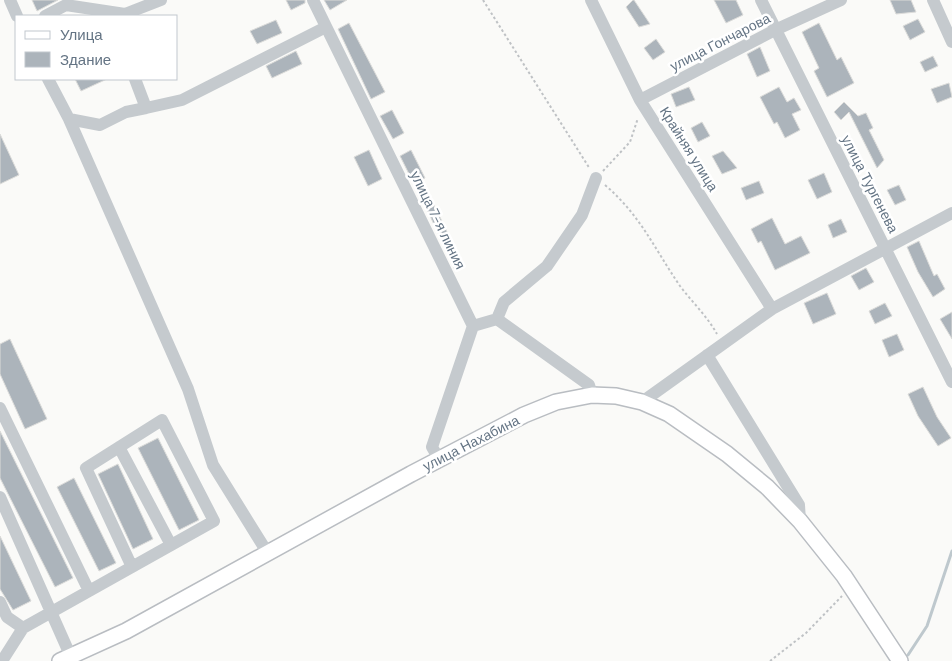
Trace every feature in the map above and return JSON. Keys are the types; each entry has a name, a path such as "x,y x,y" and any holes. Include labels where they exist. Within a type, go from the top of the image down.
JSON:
{"main road":[{"name":"улица Нахабина","path":"66,659 126,631 267,552 524,415 556,402 592,395 616,396 642,402 669,414 726,454 767,487 800,521 852,588 900,661"}],"street":[{"path":"10,0 17,15"},
{"path":"46,15 67,1 110,14 125,14 161,0"},
{"name":"улица 7-я линия","path":"313,0 474,326"},
{"name":"Крайняя улица","path":"591,0 640,100 772,309"},
{"name":"улица Тургенева","path":"761,0 952,382"},
{"name":"улица Гончарова","path":"640,100 775,30 841,0"},
{"path":"933,0 952,42"},
{"path":"69,119 100,125 126,112 182,100 326,27"},
{"path":"49,80 69,119 188,390 213,465 267,552"},
{"path":"135,80 146,108"},
{"path":"498,319 504,302 548,266 582,215 596,178"},
{"path":"642,402 772,309 952,212"},
{"path":"439,459 432,447 474,326 498,319"},
{"path":"498,319 589,385 592,395"},
{"path":"707,355 799,505 800,521"},
{"path":"0,408 89,591"},
{"path":"2,661 23,628 52,611 89,591 132,567 171,545 214,521 162,420 86,468 132,567"},
{"path":"119,447 171,545"},
{"path":"0,497 52,611 66,659"},
{"path":"0,602 7,617 23,628"}],"path":[{"path":"482,0 596,178 621,199 651,237 681,286 708,319 723,344"},
{"path":"596,178 630,142 640,111 640,100"},
{"path":"770,661 806,632 852,588"}],"building":[{"path":"32,0 58,0 37,11"},
{"path":"286,0 305,0 305,3 291,10"},
{"path":"324,0 347,0 330,10"},
{"path":"633,0 650,24 639,27 626,7"},
{"path":"714,0 736,0 743,15 726,23"},
{"path":"890,0 911,0 916,12 896,14"},
{"path":"918,19 925,32 910,40 903,26"},
{"path":"276,20 282,33 257,44 250,31"},
{"path":"349,23 385,92 371,99 338,29"},
{"path":"819,23 837,60 841,57 854,83 827,97 814,71 819,68 802,32"},
{"path":"656,39 665,52 653,60 644,48"},
{"path":"760,47 770,71 757,77 747,54"},
{"path":"296,51 302,64 272,78 266,66"},
{"path":"933,56 938,66 925,72 920,62"},
{"path":"76,80 105,80 81,91"},
{"path":"949,83 952,97 937,103 931,89"},
{"path":"689,87 695,100 676,107 671,94"},
{"path":"779,87 787,102 794,98 801,110 792,114 800,130 785,138 777,122 774,124 760,97"},
{"path":"844,102 858,116 866,113 873,128 869,130 884,160 877,168 849,112 841,120 834,112"},
{"path":"392,110 404,133 393,139 380,116"},
{"path":"702,122 710,136 698,142 691,128"},
{"path":"0,134 19,175 0,184"},
{"path":"369,150 382,179 368,186 354,157"},
{"path":"411,150 425,178 414,184 400,156"},
{"path":"723,151 737,168 722,174 712,156"},
{"path":"824,173 832,192 817,199 808,180"},
{"path":"759,181 764,193 746,200 741,188"},
{"path":"899,185 906,200 895,205 887,190"},
{"path":"432,201 464,266 455,270 425,205"},
{"path":"772,218 785,244 801,236 810,253 775,270 761,241 758,243 751,229"},
{"path":"841,219 847,232 833,238 828,225"},
{"path":"919,241 934,276 937,274 945,289 933,297 918,272 907,247"},
{"path":"866,268 874,282 859,290 851,276"},
{"path":"827,293 836,314 813,324 804,303"},
{"path":"885,303 892,316 875,324 869,311"},
{"path":"952,312 952,339 940,319"},
{"path":"897,334 904,350 889,357 882,340"},
{"path":"10,339 47,419 25,429 0,374 0,344"},
{"path":"923,387 937,417 951,438 938,446 918,416 908,394"},
{"path":"0,431 73,578 55,587 0,478"},
{"path":"158,438 199,520 179,530 138,448"},
{"path":"118,464 153,539 133,549 98,474"},
{"path":"74,478 116,563 99,571 57,487"},
{"path":"0,536 31,601 13,610 0,589"}],"waterway":[{"path":"908,655 927,626 952,551"}]}
